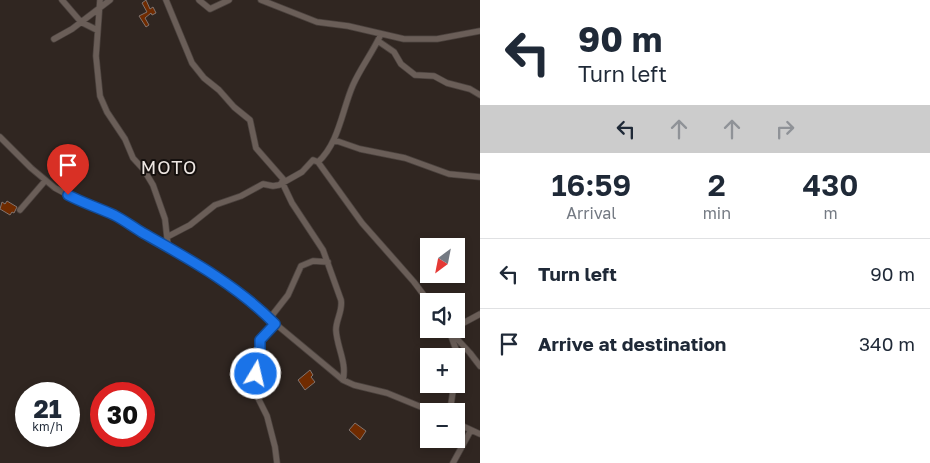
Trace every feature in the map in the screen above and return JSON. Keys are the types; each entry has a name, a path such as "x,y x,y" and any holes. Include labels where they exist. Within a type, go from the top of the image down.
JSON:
{"street":[{"path":"62,0 81,22 97,30"},
{"path":"100,0 97,30 97,69 103,104 123,135 133,158 144,170 153,185 163,213 168,246"},
{"path":"54,39 69,31 110,0"},
{"path":"166,0 192,63 204,78 250,120 256,148 283,181 292,203 323,250 342,305 336,327 344,365 343,380"},
{"path":"199,0 212,9 229,0"},
{"path":"261,0 317,22 348,26 404,39 428,40 480,30"},
{"path":"318,162 327,154 334,140 353,86 381,34"},
{"path":"378,41 390,48 405,67 416,75 434,76 447,83 470,89 480,95"},
{"path":"0,137 55,188 83,203 115,216 168,246 236,291 343,380 354,385 387,393 420,406"},
{"path":"334,140 405,158 449,174 480,177"},
{"path":"167,237 190,225 216,205 240,196 263,184 275,186 302,172 313,160 318,162 362,223 422,293"},
{"path":"20,210 45,180"},
{"path":"270,318 288,295 301,266 313,261 328,262"},
{"path":"465,322 480,314"},
{"path":"275,324 260,340 260,362 255,383 259,400 267,416 276,446 278,463"},
{"path":"458,338 480,366"},
{"path":"465,427 480,434"},
{"path":"453,463 471,430"}],"building":[{"path":"146,0 150,9 153,7 156,13 152,15 151,13 145,18 149,25 146,27 139,16 147,12 142,3"},
{"path":"7,201 17,207 14,213 12,212 10,215 0,209 2,202 5,204"},
{"path":"310,370 313,375 311,377 315,382 305,390 298,380"},
{"path":"355,423 366,431 360,440 349,430"}],"district":[{"name":"MOTO","path":"169,168"}],"route":[{"path":"68,195 115,216 182,254 236,291 270,318 275,324 260,340 260,366 256,374"}]}
